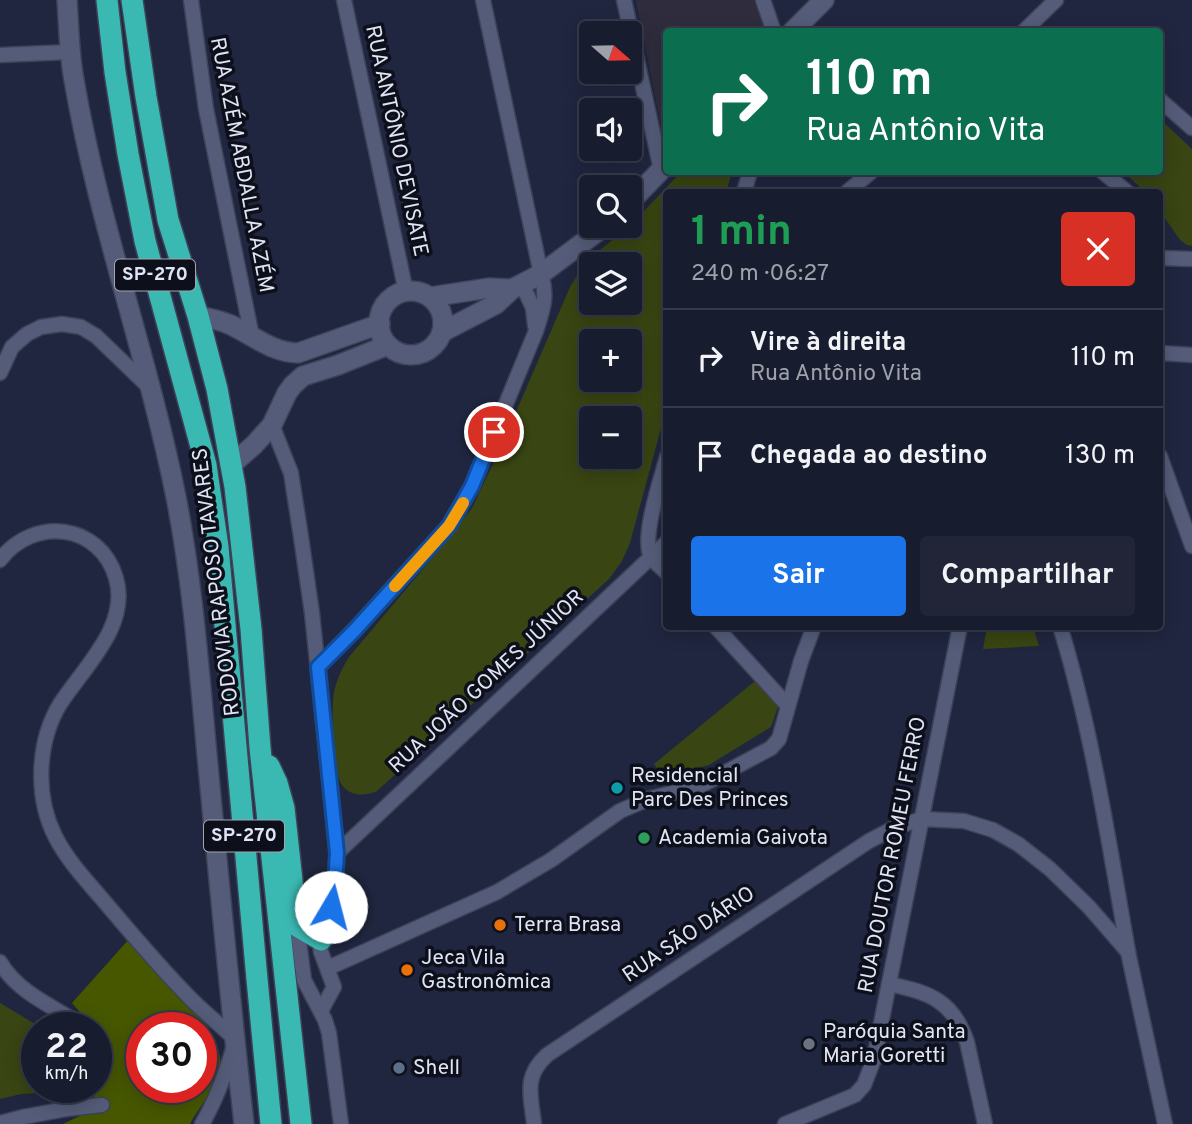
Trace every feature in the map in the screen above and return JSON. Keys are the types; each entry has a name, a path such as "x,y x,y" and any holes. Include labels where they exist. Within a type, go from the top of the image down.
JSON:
{"highway":[{"name":"RODOVIA RAPOSO TAVARES","path":"107,0 119,99 145,241 212,496 271,1124"},
{"name":"RODOVIA RAPOSO TAVARES","path":"132,0 146,97 169,219 217,389 235,487 301,1124"},
{"path":"260,748 277,783 284,808 297,926 321,940"}],"main road":[{"path":"67,0 70,52 92,171 152,391 176,499 190,582 244,1124"},
{"path":"796,28 824,0"},
{"path":"642,190 663,168"},
{"path":"442,332 496,304 589,238"},
{"path":"430,297 489,288 517,287"},
{"path":"406,292 422,293 430,297 441,312 443,326 433,346 418,354 402,353 388,345 380,324 381,313 387,303 406,292"},
{"path":"198,316 230,324 285,353 298,353 380,324"},
{"path":"230,466 272,425 287,393 303,376 388,345"}],"street":[{"name":"RUA AZÉM ABDALLA AZÉM","path":"191,0 206,109 252,337"},
{"name":"RUA ANTÔNIO DEVISATE","path":"344,0 406,292"},
{"path":"318,667 449,526 472,486 536,331 545,299 483,0"},
{"path":"624,0 663,163"},
{"path":"763,0 773,28"},
{"path":"1032,28 1056,0"},
{"path":"0,55 70,52"},
{"path":"1163,103 1192,128"},
{"path":"851,189 867,175"},
{"path":"1107,175 1123,189"},
{"path":"1163,258 1192,259"},
{"path":"517,287 533,308 536,331"},
{"path":"0,373 12,347 27,334 41,327 62,324 81,327 96,336 152,391"},
{"path":"1163,353 1192,355"},
{"path":"272,425 291,473 301,537 318,667 337,853 331,907 321,940 321,952 334,988 321,1011"},
{"path":"1163,464 1192,546"},
{"path":"663,494 649,529 648,542 651,556 663,569"},
{"path":"0,560 15,544 28,536 51,531 67,532 85,538 98,548 107,558 116,577 120,598 114,624 50,724 42,760 41,783 46,812 54,835 68,857 190,998 235,1041 222,1083 202,1124"},
{"name":"RUA JOÃO GOMES JÚNIOR","path":"337,853 663,546"},
{"path":"719,630 788,706"},
{"path":"328,968 497,892 551,860 621,811 648,800 700,786 771,748 779,739 813,630"},
{"name":"RUA DOUTOR ROMEU FERRO","path":"785,1124 855,1094 863,1085 874,1059 959,630"},
{"path":"1061,630 1107,831 1128,952 1165,1124"},
{"path":"922,819 964,821 993,830 1018,844 1050,869 1089,906 1128,952"},
{"name":"RUA SÃO DÁRIO","path":"534,1124 531,1078 537,1064 547,1055 869,841 896,827 922,819"},
{"path":"297,926 304,981 326,1020 329,1033 341,1124"},
{"path":"0,962 27,991 61,1012"},
{"path":"888,984 929,994 954,1016 967,1042 985,1124"},
{"path":"66,1110 67,1103"},
{"path":"0,1123 102,1105"}],"shaded area":[{"path":"636,0 754,0 764,28 663,28 663,136"}],"green space":[{"path":"1163,122 1192,149 1192,246 1180,240 1163,215 1163,189 1142,189 1127,175 1163,175"},
{"path":"678,175 731,175 727,189 665,189"},
{"path":"663,191 663,421 630,543 622,561 609,579 377,791 368,794 349,792 339,778 334,740 334,692 342,669 472,508 570,287 579,272 579,315 642,315 642,252 597,252 615,238 642,238 642,213"},
{"path":"986,630 1034,630 1039,646 983,649"},
{"path":"755,681 778,707 771,727 709,765 664,777 654,764"},
{"path":"130,938 198,1012 126,1012 126,1103 204,1103 190,1124 63,1124 88,1112 92,1103 112,1103 112,1012 80,1012 72,1003"},
{"path":"0,1003 21,1016 21,1094 0,1099"},
{"path":"217,1046 220,1066 217,1076"}],"slow traffic":[{"path":"395,586 449,526 463,503"}],"place":[{"name":"Residencial Parc Des Princes","path":"617,788"},
{"name":"Academia Gaivota","path":"644,838"},
{"name":"Terra Brasa","path":"500,925"},
{"name":"Jeca Vila Gastronômica","path":"407,970"},
{"name":"Paróquia Santa Maria Goretti","path":"809,1044"},
{"name":"Shell","path":"399,1068"}],"route":[{"path":"331,907 337,853 318,667 449,526 472,486 494,432"}]}
